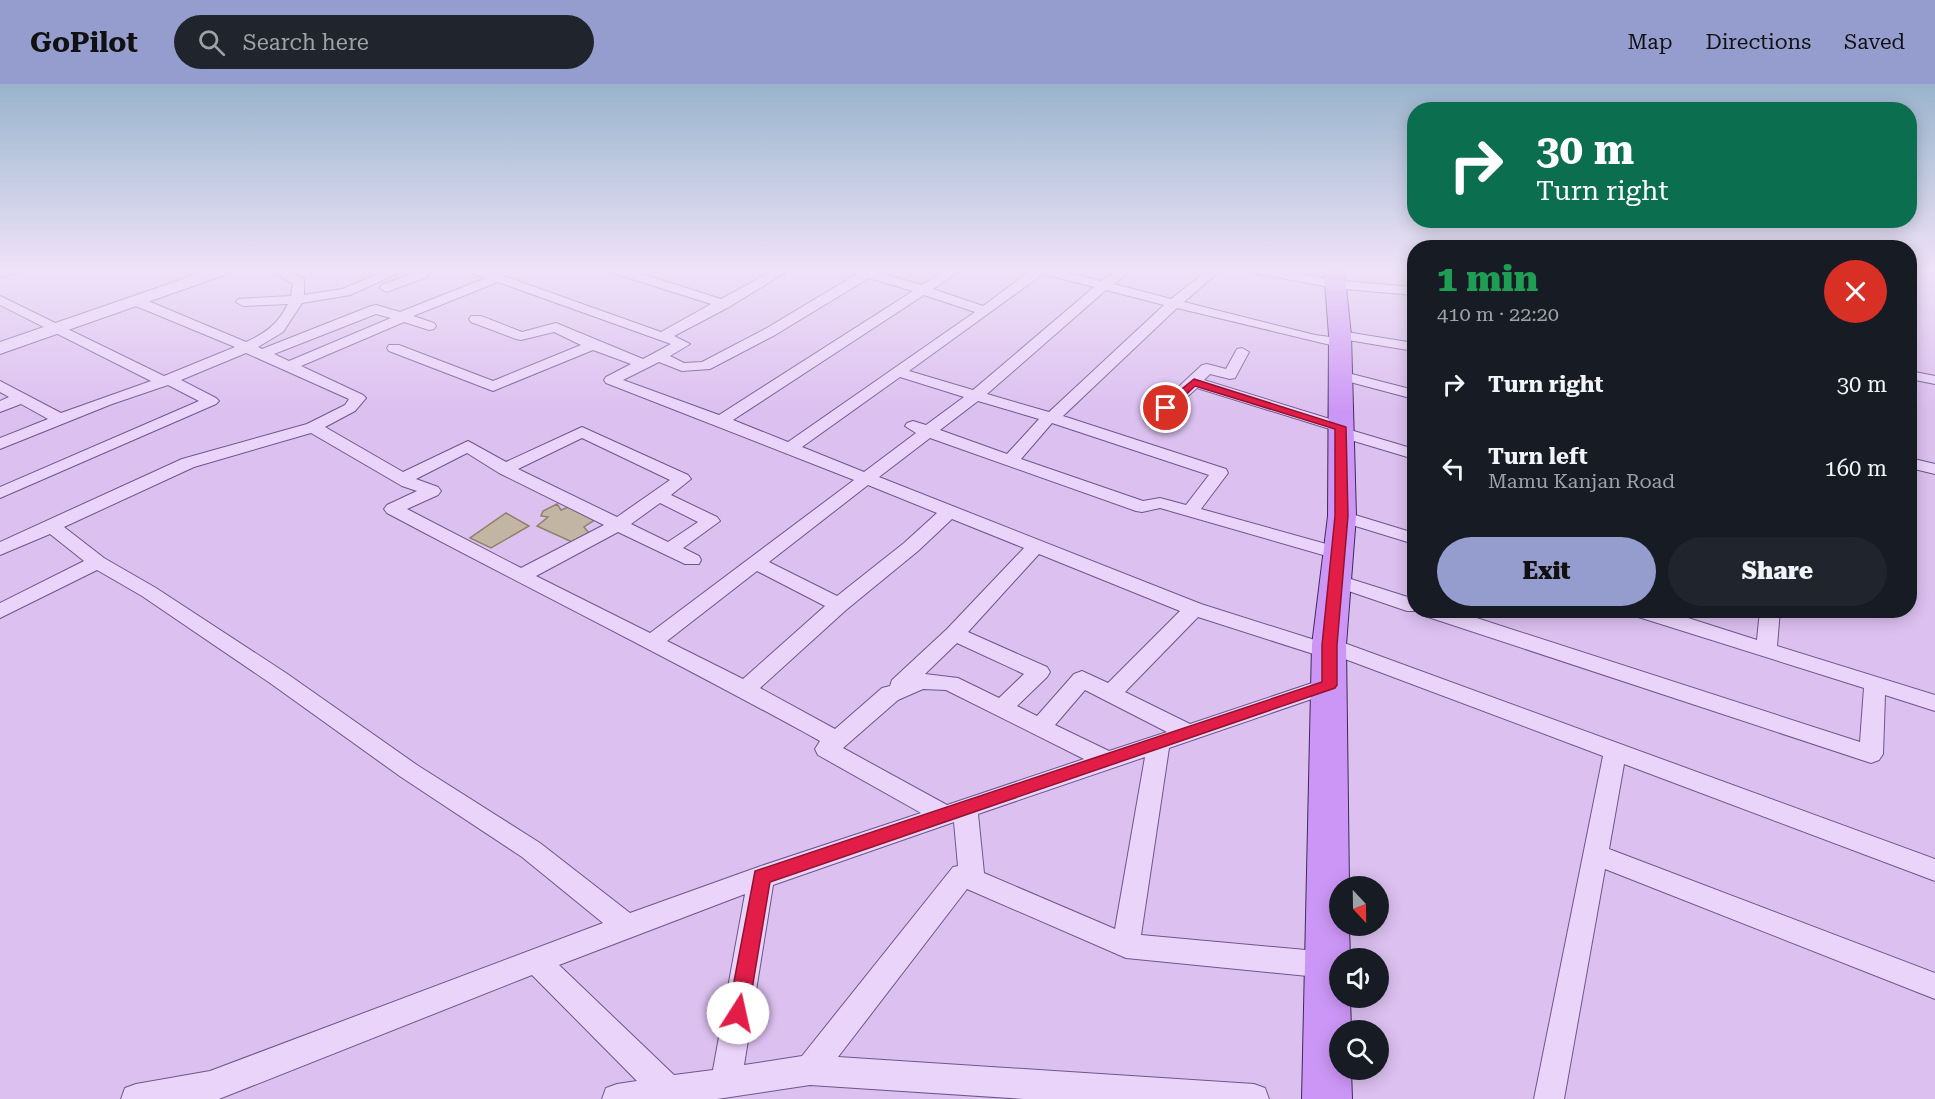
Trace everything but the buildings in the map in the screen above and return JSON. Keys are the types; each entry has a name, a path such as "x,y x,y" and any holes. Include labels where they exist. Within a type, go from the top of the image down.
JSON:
{"main road":[{"path":"1327,1099 1329,660 1342,516 1340,351 1337,316"}],"street":[{"path":"0,493 211,400 33,316"},
{"path":"0,348 91,316"},
{"path":"0,549 188,463 313,427 350,408 358,398 246,346 174,316"},
{"path":"0,444 107,400 113,401 272,335 288,316"},
{"path":"262,354 357,316"},
{"path":"605,316 683,344 611,380 1329,660 1614,751 1935,870"},
{"path":"662,337 701,316"},
{"path":"476,319 521,336 556,327 593,345 682,367 705,366 796,316"},
{"path":"721,421 882,316"},
{"path":"790,448 977,316"},
{"path":"650,643 868,479 921,428 976,395 1068,316"},
{"path":"1011,460 1050,417 1159,316"},
{"path":"1226,316 1315,339 1340,351 1407,391"},
{"path":"289,366 402,317 429,326"},
{"path":"394,348 493,386 593,345"},
{"path":"1340,351 1407,347"},
{"path":"1152,420 1207,368 1230,375 1242,352"},
{"path":"898,372 1050,417 1220,473 1190,512"},
{"path":"1917,376 1935,380"},
{"path":"1194,382 1407,452"},
{"path":"0,386 60,419"},
{"path":"0,407 21,398"},
{"path":"313,427 403,479 432,491 393,509 837,740"},
{"path":"921,428 1142,507 1160,503 1190,512 1336,566 1407,602"},
{"path":"505,468 582,432 682,480 618,525 521,576"},
{"path":"403,479 468,446 505,468 692,560"},
{"path":"1917,465 1935,469"},
{"path":"659,496 711,520 671,548"},
{"path":"744,690 839,605 911,547 950,511"},
{"path":"1342,516 1407,537"},
{"path":"51,526 98,562 149,592 278,678 410,771 531,850 627,926"},
{"path":"972,879 954,811 826,749 890,694 954,634 1037,545"},
{"path":"0,611 98,562"},
{"path":"757,563 839,605"},
{"path":"1111,693 1194,609"},
{"path":"1454,618 1871,754 1875,684"},
{"path":"1664,618 1935,703"},
{"path":"1766,650 1769,618"},
{"path":"954,634 1039,672 1002,708"},
{"path":"136,1099 205,1093 627,926 761,877 1188,732 1329,660"},
{"path":"1040,727 1082,679 1188,732"},
{"path":"890,694 921,681 950,683 1105,759"},
{"path":"1126,946 1159,741"},
{"path":"1549,1099 1614,751"},
{"path":"1595,854 1935,986"},
{"path":"810,1070 962,875 1126,946 1328,965"},
{"path":"726,1081 761,877"},
{"path":"536,961 670,1092"},
{"path":"617,1099 810,1070 1254,1099"}],"shaded area":[{"path":"557,504 561,510 576,504 593,516 593,521 584,527 589,533 572,542 537,526 548,517 541,516 543,511"},
{"path":"506,513 529,526 491,548 470,538"}],"route":[{"path":"738,1013 761,877 1330,685 1329,645 1342,516 1340,427 1194,382 1166,408"}]}
